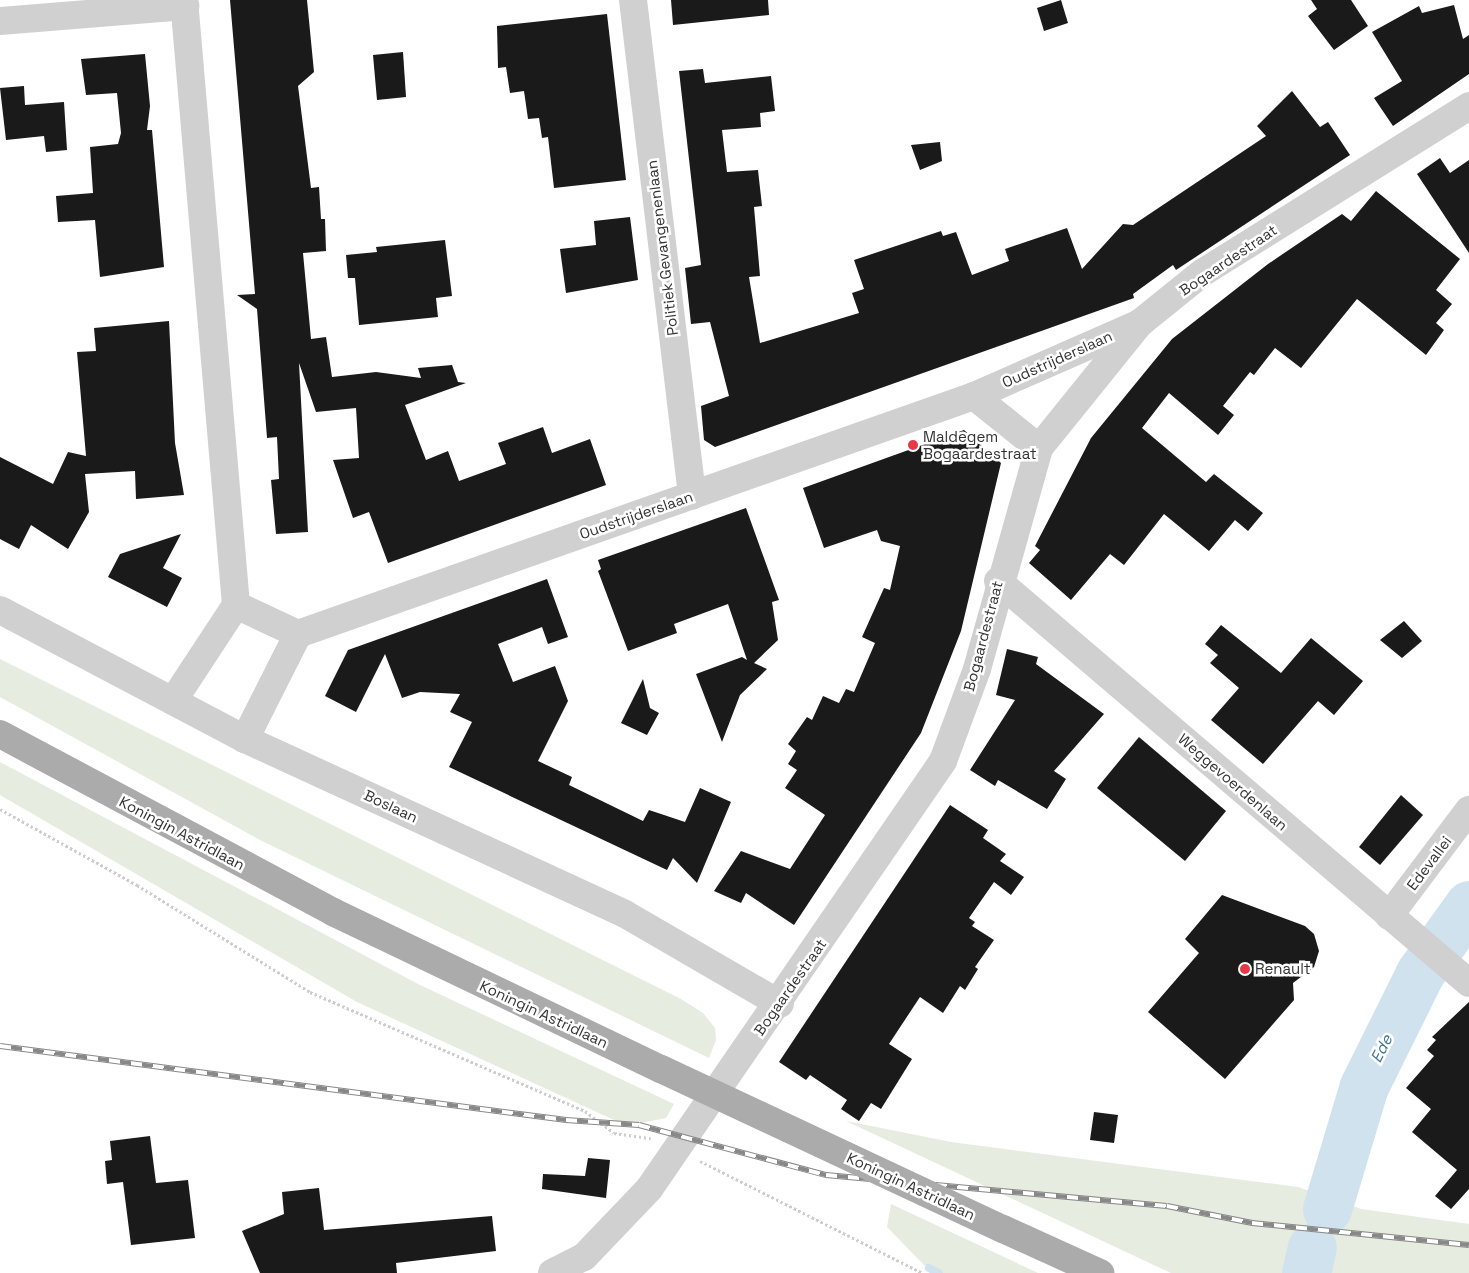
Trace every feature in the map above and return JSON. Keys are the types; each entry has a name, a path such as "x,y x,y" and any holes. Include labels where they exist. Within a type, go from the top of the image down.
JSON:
{"main road":[{"name":"Koningin Astridlaan","path":"0,734 333,912 661,1069 1100,1273"}],"street":[{"name":"Politiek Gevangenenlaan","path":"633,0 692,495"},
{"path":"0,21 185,3 236,605 173,701"},
{"name":"Bogaardestraat","path":"552,1273 584,1257 618,1225 676,1149 780,1004 943,761 977,669 998,581 1039,448 1140,323 1202,273 1469,106"},
{"name":"Oudstrijderslaan","path":"298,634 974,396 1140,323"},
{"path":"974,396 1039,448"},
{"name":"Weggevoerdenlaan","path":"998,581 1465,979"},
{"path":"236,605 298,634 245,739"},
{"name":"Boslaan","path":"0,610 245,739 624,914 780,1004"},
{"name":"Edevallei","path":"1389,916 1469,810"}],"path":[{"path":"0,808 137,885 310,992 585,1111 614,1133 657,1139 923,1273"}],"shaded area":[{"path":"0,659 681,999 703,1013 715,1028 716,1040 709,1058 260,840 0,697"},
{"path":"0,762 420,985 674,1104 666,1118 627,1126 357,1002 0,795"},
{"path":"846,1121 951,1142 1298,1187 1361,1209 1469,1224 1469,1273 1171,1273"},
{"path":"891,1204 1038,1273 943,1273 924,1265 887,1227"}],"building":[{"path":"230,0 307,0 314,72 298,86 311,188 319,187 321,219 325,219 326,251 303,253 311,339 326,337 332,377 376,372 421,378 418,368 452,365 458,382 466,383 405,405 426,460 448,451 459,481 506,464 498,443 543,427 552,453 590,439 606,485 388,563 369,512 353,518 333,460 359,458 356,408 316,412 299,363 308,532 276,534 271,480 279,479 277,437 267,438 257,309 237,295 255,294"},
{"path":"671,0 768,0 769,15 673,25"},
{"path":"1061,0 1068,23 1044,31 1037,8"},
{"path":"1311,0 1351,0 1368,26 1334,50 1308,16 1317,9"},
{"path":"1454,5 1463,39 1469,35 1469,74 1393,126 1374,98 1402,81 1372,32 1419,6 1422,13"},
{"path":"607,14 626,180 554,188 548,137 542,138 539,118 528,119 524,91 510,93 506,67 498,68 497,26"},
{"path":"403,52 406,97 377,100 373,55"},
{"path":"145,54 150,106 147,130 152,130 164,267 100,277 95,220 58,222 56,196 93,193 90,147 118,144 121,133 117,93 86,95 81,59"},
{"path":"703,69 705,83 771,76 775,111 760,113 761,127 722,130 727,172 758,170 762,206 754,207 760,276 749,277 760,343 859,313 852,293 864,289 854,260 941,231 943,236 956,232 972,275 1009,261 1005,249 1067,228 1082,269 1123,224 1133,225 1266,136 1257,126 1292,91 1320,127 1328,122 1350,155 1176,270 1173,265 1133,294 1134,298 715,447 704,440 701,406 729,396 710,322 691,324 685,268 701,265 679,71"},
{"path":"24,86 25,105 64,102 67,150 46,152 44,136 6,140 0,88"},
{"path":"940,142 942,161 920,170 911,145"},
{"path":"1440,158 1450,173 1469,160 1469,253 1417,174"},
{"path":"1376,191 1460,259 1436,290 1452,304 1436,323 1444,330 1426,355 1357,299 1301,368 1275,348 1254,375 1250,372 1223,406 1234,415 1218,435 1169,393 1142,428 1206,482 1214,474 1263,513 1248,531 1235,520 1209,551 1164,514 1124,565 1110,554 1071,600 1029,563 1040,550 1035,546 1091,438 1172,339 1268,264 1342,214 1351,221"},
{"path":"630,217 638,280 566,293 560,249 596,245 594,221"},
{"path":"445,240 452,296 436,298 438,317 359,325 355,278 348,278 346,255 377,252 376,247"},
{"path":"169,321 175,443 184,495 136,499 135,471 85,474 89,512 68,549 31,525 19,549 0,539 0,457 53,484 68,452 86,456 77,352 96,351 94,328"},
{"path":"964,430 1001,463 961,631 921,733 794,925 746,893 741,903 714,891 741,851 790,869 825,815 785,788 797,770 788,764 796,751 788,744 807,717 812,720 823,696 839,703 846,689 854,692 875,643 862,637 884,588 890,590 900,546 881,541 877,530 824,548 803,488"},
{"path":"746,508 779,600 772,602 778,640 754,663 767,669 740,695 722,742 696,674 742,657 747,660 728,604 674,624 677,633 628,651 598,571 601,569 598,560"},
{"path":"181,534 163,568 182,578 167,607 108,577 120,554"},
{"path":"547,579 568,637 548,644 542,627 498,644 513,682 555,666 568,701 538,761 572,777 569,785 643,821 649,810 685,822 700,788 731,802 697,883 673,858 667,870 449,767 472,722 450,712 460,694 420,692 402,698 385,654 356,712 325,696 348,650"},
{"path":"1404,621 1422,641 1402,658 1380,640"},
{"path":"1221,625 1281,673 1311,638 1363,681 1334,715 1318,701 1263,764 1211,720 1239,688 1210,663 1218,655 1205,644"},
{"path":"1007,649 1038,657 1036,664 1104,714 1054,771 1066,779 1047,809 998,780 995,786 970,770 1015,700 996,695"},
{"path":"643,679 650,708 659,713 647,735 621,723"},
{"path":"1139,737 1226,811 1185,861 1097,788"},
{"path":"1401,795 1423,815 1380,865 1359,847"},
{"path":"950,805 988,830 983,838 1006,854 1000,861 1024,877 1011,895 994,882 969,918 975,922 972,926 994,940 975,967 978,969 965,990 960,986 943,1013 920,997 889,1044 912,1059 881,1109 871,1103 859,1121 841,1109 847,1100 810,1075 806,1080 779,1062"},
{"path":"1222,895 1305,926 1314,934 1319,951 1314,967 1293,983 1294,1000 1225,1079 1148,1012 1199,953 1185,939"},
{"path":"1469,1002 1469,1189 1451,1209 1435,1196 1457,1170 1412,1132 1431,1109 1406,1088 1434,1056 1427,1050 1436,1040 1432,1037"},
{"path":"1094,1112 1118,1115 1114,1143 1090,1140"},
{"path":"150,1136 156,1183 188,1180 195,1238 131,1245 123,1182 107,1184 105,1161 112,1160 110,1141"},
{"path":"588,1158 610,1160 606,1198 542,1189 543,1174 585,1176"},
{"path":"319,1188 324,1230 492,1216 496,1251 396,1263 397,1273 260,1273 242,1231 284,1214 282,1192"}],"waterway":[{"name":"Ede","path":"1327,1209 1364,1086 1420,973 1469,905"},
{"name":"Ede","path":"1306,1273 1312,1248"},
{"path":"929,1268 939,1273"}],"railway":[{"path":"0,1046 566,1120 639,1125 826,1175 1167,1206 1252,1223 1469,1245"}],"place":[{"name":"Maldegem Bogaardestraat","path":"913,445"},
{"name":"Renault","path":"1245,969"}]}
